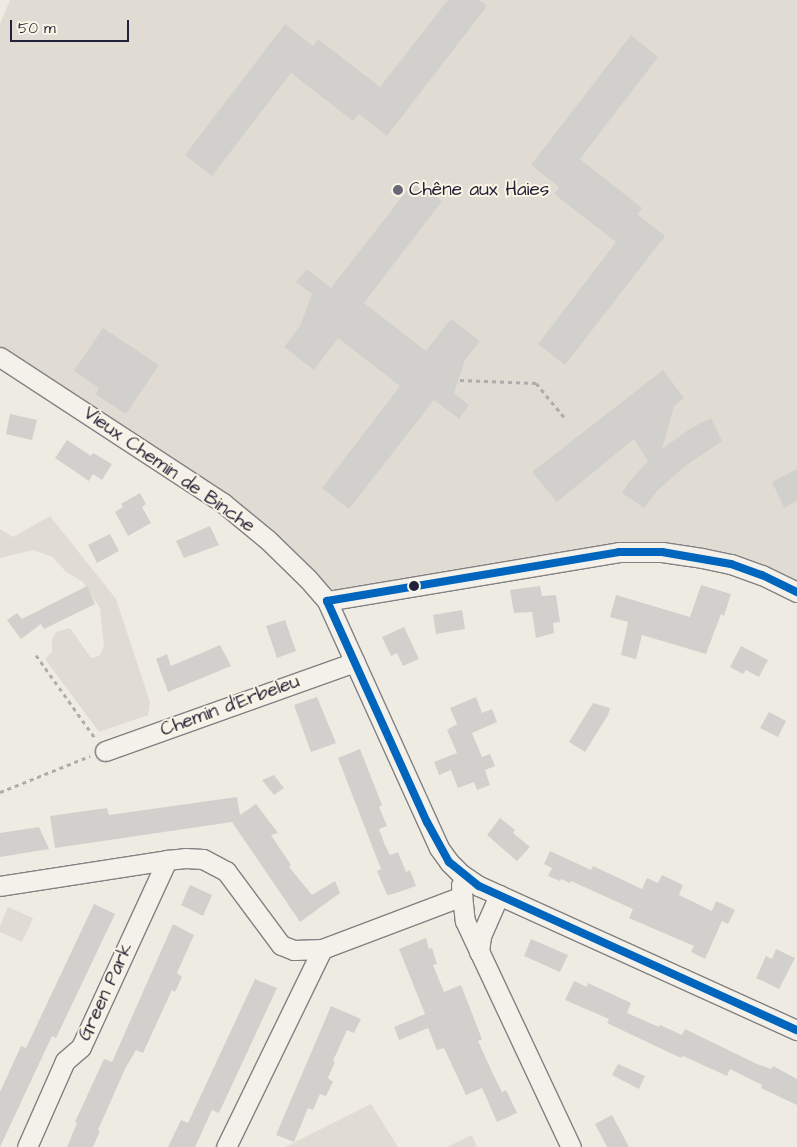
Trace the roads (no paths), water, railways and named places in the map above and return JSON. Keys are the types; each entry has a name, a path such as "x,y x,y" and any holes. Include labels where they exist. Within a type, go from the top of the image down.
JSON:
{"street":[{"name":"Vieux Chemin de Binche","path":"0,357 223,503 268,540 327,601 440,848 449,862 461,874"},
{"path":"327,601 347,596 619,552 662,552 702,558 754,572 797,592"},
{"name":"Chemin d'Erbeleu","path":"105,751 355,662"},
{"path":"0,886 167,860 203,859 226,871 281,945 294,950 322,949 462,896"},
{"name":"Green Park","path":"27,1147 65,1061 81,1047 167,860"},
{"path":"461,874 499,894 797,1030"},
{"path":"461,874 465,921 571,1147"},
{"path":"479,952 481,936 499,894"},
{"path":"226,1147 322,949"}],"place":[{"name":"Chêne aux Haies","path":"398,190"}]}
